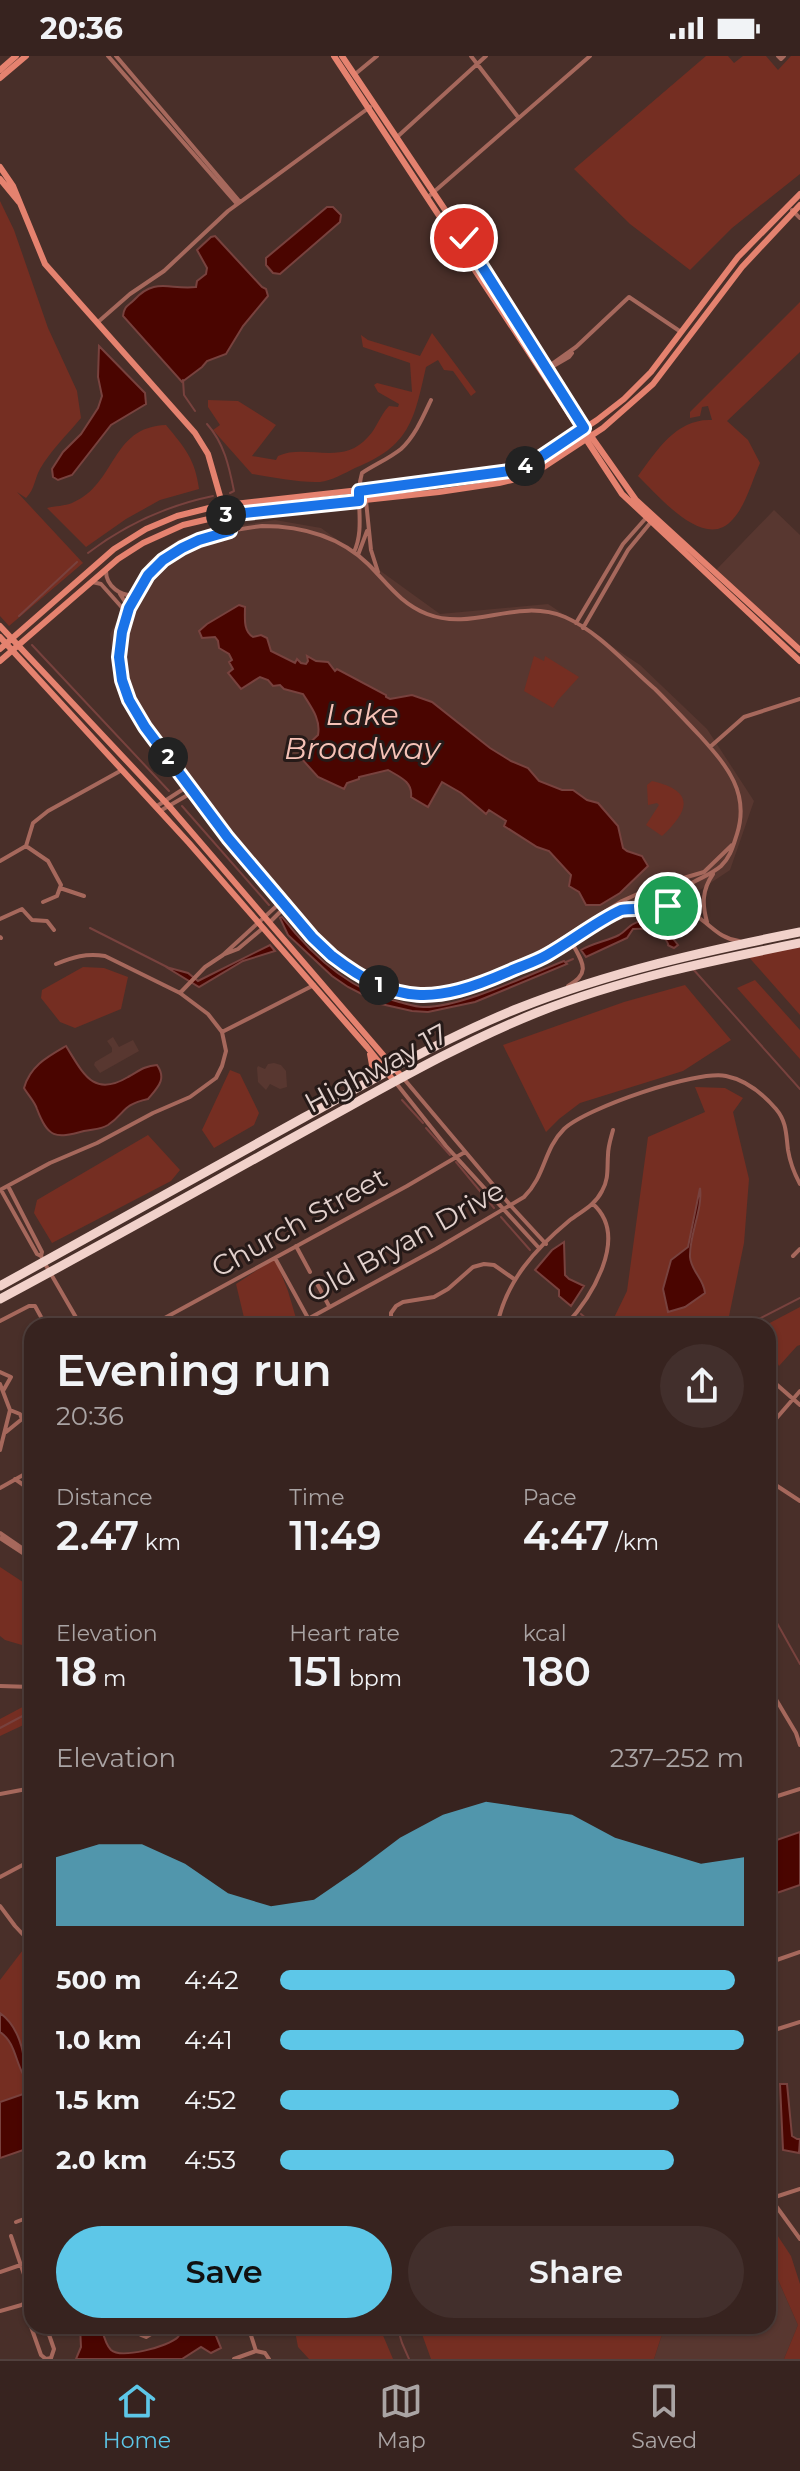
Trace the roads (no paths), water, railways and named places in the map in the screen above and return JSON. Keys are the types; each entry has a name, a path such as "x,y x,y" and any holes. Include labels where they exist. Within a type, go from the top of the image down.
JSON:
{"highway":[{"name":"Highway 17","path":"0,1286 42,1259 444,1041 554,994 669,959 800,932"},
{"name":"Highway 17","path":"0,1299 398,1079 487,1034 602,990 677,968 800,943"}],"main road":[{"path":"0,70 16,56"},
{"path":"0,78 26,56"},
{"path":"334,56 351,76 414,170 587,438 650,519 800,661"},
{"path":"342,56 351,76"},
{"path":"0,167 13,186 45,264 195,433 208,454 226,515"},
{"path":"0,179 21,205"},
{"path":"6,644 127,540 177,516 223,506 510,471 529,465 624,399 651,372 738,257 800,194"},
{"path":"0,661 129,551 192,522 226,515 439,492 524,478 587,438 636,401 670,365 742,267 800,205"},
{"path":"650,519 800,650"},
{"path":"0,626 6,644"},
{"path":"0,637 15,648 167,804 314,985 391,1070"},
{"path":"15,648 122,770 264,922 398,1079"},
{"path":"366,1084 372,1065 367,1047"}],"street":[{"path":"108,56 238,203"},
{"path":"116,56 238,203"},
{"path":"351,76 377,56"},
{"path":"471,56 518,118"},
{"path":"394,140 486,56"},
{"path":"431,196 590,56"},
{"path":"96,323 164,271 238,203 372,107"},
{"path":"788,205 800,218"},
{"path":"543,370 576,347 629,297 691,337"},
{"path":"380,578 359,491 362,473 398,452 423,419 431,400"},
{"path":"356,553 363,501"},
{"path":"345,503 355,507 360,516"},
{"path":"226,515 230,531"},
{"path":"576,623 623,544 650,519"},
{"path":"583,628 628,550 650,519"},
{"path":"356,553 364,544 368,521"},
{"path":"708,924 704,893 734,843 740,818 738,789 729,769 674,707 576,623 554,613 525,610 469,619 445,619 425,613 406,604 356,553 326,537 294,528 262,526 199,540 163,560 148,575 128,611 119,647 120,665 124,687 145,727 235,847 317,942 349,969 383,987 431,997 448,994 519,967 621,910 659,909 670,904 685,888 716,870"},
{"path":"106,568 106,578 119,593 128,611"},
{"path":"90,582 101,584 128,611"},
{"path":"119,593 137,594"},
{"path":"710,747 744,717 800,699"},
{"path":"0,861 26,846 33,823 48,811 122,770"},
{"path":"167,804 188,786"},
{"path":"158,809 193,792"},
{"path":"570,938 614,907 653,887 704,872 734,843"},
{"path":"26,846 48,861 61,885 57,896 43,902"},
{"path":"60,888 84,896"},
{"path":"614,907 644,900 670,904 695,915 721,936 731,940 757,940"},
{"path":"180,993 196,975 284,904"},
{"path":"0,919 22,909 32,920 47,921 54,930"},
{"path":"554,994 576,981 582,973 582,960 570,938"},
{"path":"56,964 76,956 105,956 180,993 208,1014 222,1032 226,1051 216,1078 197,1093 50,1163 1,1190 76,1318"},
{"path":"222,1032 314,985"},
{"name":"Old Bryan Drive","path":"308,1318 511,1206 535,1185 551,1143 577,1118 640,1094 706,1076 722,1075 738,1079 779,1111 787,1129 787,1148 793,1171 800,1184"},
{"path":"398,1079 546,1244"},
{"path":"398,1079 458,1158 540,1249"},
{"path":"499,1318 514,1279 540,1249 602,1193 607,1181 613,1130"},
{"name":"Church Street","path":"166,1318 465,1152"},
{"path":"8,1186 42,1252 42,1259"},
{"path":"573,1318 584,1306 604,1266 607,1225 604,1213 593,1204"},
{"path":"296,1246 310,1272"},
{"path":"793,1256 800,1249"},
{"path":"275,1258 308,1318"},
{"path":"391,1318 396,1306 434,1297 473,1267 494,1265 514,1279"},
{"path":"315,1280 329,1306"},
{"path":"0,1321 29,1306 35,1306 42,1318"},
{"path":"0,1372 11,1377 1,1387 10,1410 0,1450"},
{"path":"776,1384 800,1405"},
{"path":"776,1419 800,1391"},
{"path":"5,1433 22,1419 20,1414 10,1410"},
{"path":"0,1488 24,1474"},
{"path":"15,1479 24,1485"},
{"path":"776,1485 800,1501"},
{"path":"1,1536 24,1552"},
{"path":"0,1686 24,1687"},
{"path":"776,1699 800,1745"},
{"path":"776,1796 800,1789"},
{"path":"0,1794 24,1790"},
{"path":"0,1877 24,1864"},
{"path":"0,1906 24,1934"},
{"path":"776,1960 800,1952"},
{"path":"776,2030 800,2022"},
{"path":"776,2195 800,2189"},
{"path":"776,2205 800,2239"},
{"path":"16,2222 24,2219"},
{"path":"11,2236 24,2275"},
{"path":"0,2272 24,2264"},
{"path":"0,2311 23,2304 24,2307"},
{"path":"34,2334 41,2355 46,2359 51,2358 54,2349 49,2334"},
{"path":"251,2334 256,2351"},
{"path":"234,2359 256,2351 265,2353 269,2359"}],"water":[{"path":"327,207 333,207 341,215 340,222 280,274 273,273 266,265 266,258"},
{"path":"215,236 266,289 268,296 243,326 226,354 207,361 182,382 123,316 127,306 149,289 163,286 196,287 207,268 197,250"},
{"path":"99,346 145,393 146,404 111,425 72,475 58,480 53,477 52,469 81,434 102,396 98,377"},
{"name":"Lake Broadway","path":"239,605 245,607 248,631 253,637 261,635 267,638 271,651 295,663 297,659 306,664 307,656 328,662 335,671 337,669 390,699 412,695 432,702 490,748 528,768 539,781 562,790 573,790 587,800 598,803 618,826 623,848 642,856 648,866 620,893 600,905 586,905 579,892 569,886 571,875 549,851 504,826 506,821 489,810 486,814 442,782 428,807 411,797 408,784 388,770 359,777 347,783 344,789 318,777 301,758 302,750 318,735 319,729 315,713 303,694 280,685 273,686 260,677 241,689 228,673 233,669 229,654 219,648 215,637 202,638 199,631"},
{"path":"282,917 319,958 348,981 381,997 423,1007 456,1002 564,961 567,964 475,1002 428,1012 412,1011 381,1004 332,976 288,935"},
{"path":"641,921 662,929 678,945 674,948 668,945 662,935 655,931 633,929 627,938 586,957 581,950 619,935"},
{"path":"270,945 275,951 243,961 199,987 166,967 188,973 198,981"},
{"path":"66,1046 84,1073 97,1084 116,1083 157,1065 160,1083 148,1099 128,1107 105,1127 66,1135 54,1134 45,1126 24,1088 35,1068"},
{"path":"700,1188 700,1205 690,1257 705,1293 685,1307 668,1312 663,1289 671,1260 688,1247"},
{"path":"564,1242 565,1275 584,1286 571,1306 559,1296 559,1290 535,1270 552,1250"},
{"path":"800,1832 800,1885 776,1893 776,1840"},
{"path":"0,2013 19,2040 23,2074 12,2046 0,2032"},
{"path":"780,2084 787,2084 792,2136 800,2139 799,2153 783,2150"},
{"path":"24,2094 24,2150 0,2158 0,2102"},
{"path":"80,2334 104,2334 111,2350 124,2353 165,2345 180,2334 215,2334 221,2348 211,2353 201,2347 182,2359 76,2359 81,2347"}],"waterway":[{"path":"183,380 184,395 195,411"},
{"path":"207,424 225,455 234,491 230,493"},
{"path":"88,553 147,517 213,496"},
{"path":"19,616 77,562"},
{"path":"32,645 169,791"},
{"path":"182,806 269,905"},
{"path":"90,928 167,967"},
{"path":"566,962 573,959"},
{"path":"693,969 800,1089"},
{"path":"402,1100 423,1123"},
{"path":"426,1128 450,1155"},
{"path":"456,1162 494,1208"},
{"path":"501,1217 530,1250"},
{"path":"761,1318 800,1298"},
{"path":"581,1314 586,1318"},
{"path":"776,1621 800,1664"},
{"path":"0,1728 24,1715"},
{"path":"23,2074 24,2084"},
{"path":"399,2334 409,2359"}]}
